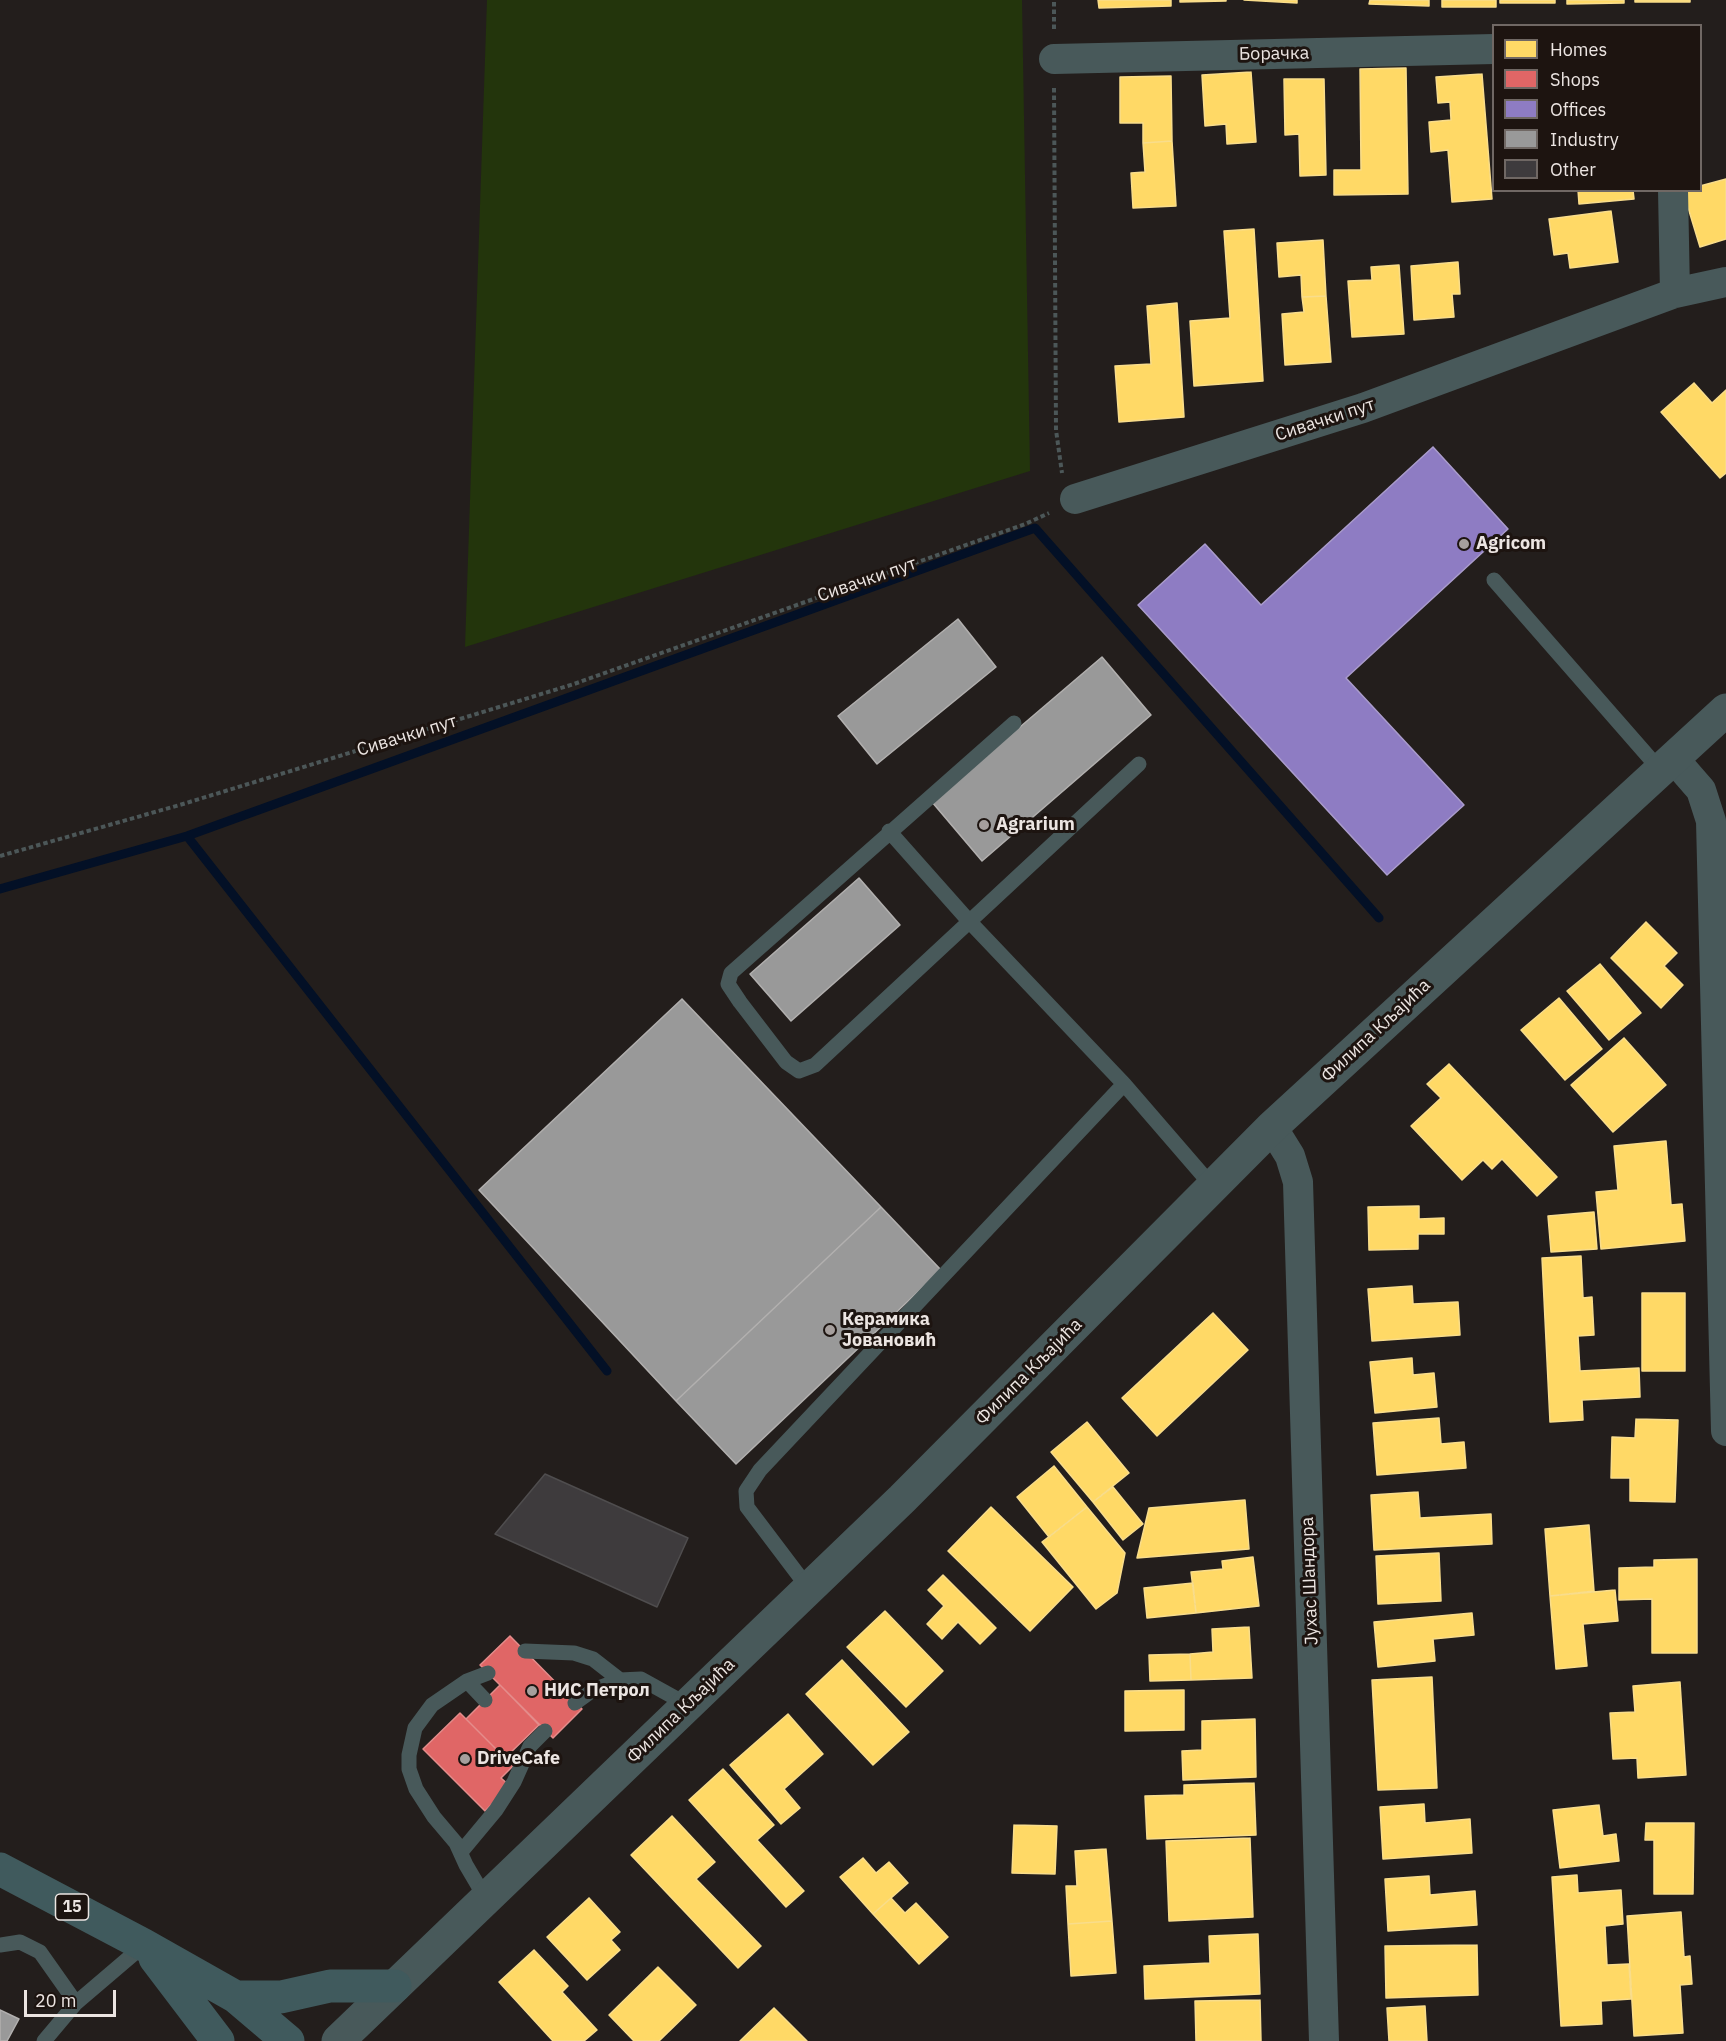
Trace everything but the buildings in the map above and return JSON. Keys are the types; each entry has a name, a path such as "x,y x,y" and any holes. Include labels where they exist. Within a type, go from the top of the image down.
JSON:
{"main road":[{"name":"15","path":"0,1869 144,1945 236,1997 288,2041"},
{"path":"144,1945 218,2041"},
{"path":"236,1997 281,1997 330,1986 395,1986"}],"street":[{"name":"Борачка","path":"1054,59 1492,49"},
{"path":"1673,192 1675,293"},
{"name":"Сивачки пут","path":"1074,499 1363,408 1675,293 1726,282"},
{"name":"Филипа Кљајића","path":"338,2041 932,1469 1272,1127 1726,710"},
{"path":"1668,765 1701,790 1711,821 1726,1431"},
{"name":"Јухас Шандора","path":"1272,1127 1290,1156 1298,1182 1324,2041"}],"lane":[{"path":"1494,580 1668,765"},
{"path":"1014,723 889,831 731,973 728,984 786,1062 799,1071 815,1065 968,920 1139,764"},
{"path":"889,831 968,920 1124,1083 1213,1187"},
{"path":"809,1589 747,1507 746,1491 760,1470 1124,1083"},
{"path":"525,1651 574,1653 593,1659 620,1680"},
{"path":"486,1899 465,1865 461,1852 416,1789 409,1769 409,1755 415,1728 432,1705 467,1681 488,1673"},
{"path":"575,1702 593,1690 620,1680 641,1679 688,1705"},
{"path":"467,1681 485,1700"},
{"path":"461,1852 496,1810 514,1782 527,1743 544,1731"},
{"path":"0,1945 20,1942 40,1952 76,2003"},
{"path":"44,2041 76,2003 144,1945"}],"path":[{"path":"1054,0 1056,430 1062,472 1074,499"},
{"name":"Сивачки пут","path":"0,856 183,804 574,684 1025,524 1074,499"}],"green space":[{"path":"487,0 1022,0 1030,471 465,647"}],"waterway":[{"path":"0,889 187,836 1035,528 1379,918"},
{"path":"187,836 607,1371"}],"place":[{"name":"Agricom","path":"1464,544"},
{"name":"Agrarium","path":"984,825"},
{"name":"Керамика Јовановић","path":"830,1330"},
{"name":"НИС Петрол","path":"532,1691"},
{"name":"DriveCafe","path":"465,1759"}]}
